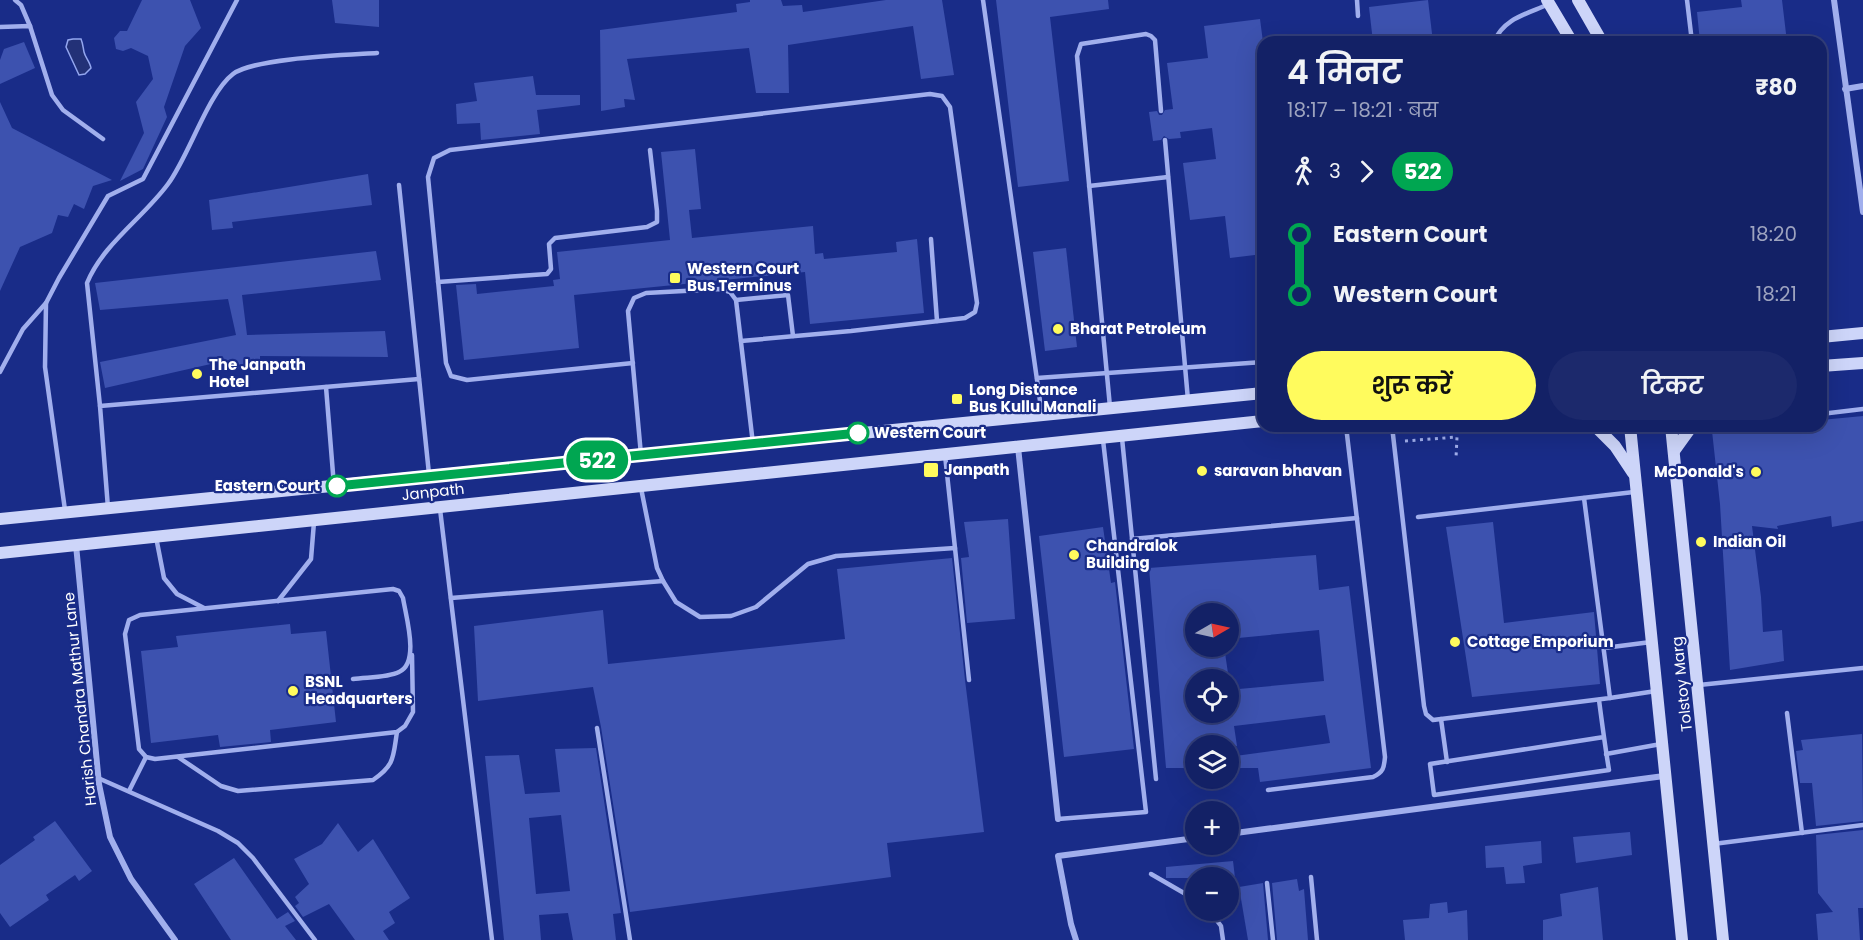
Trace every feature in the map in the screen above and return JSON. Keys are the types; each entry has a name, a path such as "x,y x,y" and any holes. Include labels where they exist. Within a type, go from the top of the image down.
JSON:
{"main road":[{"path":"1578,0 1599,36"},
{"path":"1549,2 1569,36"},
{"path":"1827,336 1863,333"},
{"path":"1827,366 1863,363"},
{"name":"Janpath","path":"0,519 1257,394"},
{"name":"Janpath","path":"0,553 1257,422"},
{"path":"1601,432 1615,446 1637,485"},
{"name":"Tolstoy Marg","path":"1631,432 1682,940"},
{"name":"Tolstoy Marg","path":"1672,432 1723,940"},
{"path":"1674,451 1688,432"}],"street":[{"path":"1834,0 1863,212"},
{"path":"1845,89 1863,86"},
{"path":"1018,446 1058,819"},
{"name":"Harish Chandra Mathur Lane","path":"75,544 98,778 110,837 131,879 175,940"},
{"path":"1239,833 1664,776"},
{"path":"1076,940 1058,856 1185,839"}],"lane":[{"path":"15,0 21,5 30,26 52,95 63,110 103,139"},
{"path":"0,372 23,329 46,303 108,196 143,179 237,0"},
{"path":"983,0 1042,415"},
{"path":"1357,0 1358,16"},
{"path":"1687,0 1691,36"},
{"path":"1496,36 1505,24 1549,2"},
{"path":"0,27 30,26"},
{"path":"1110,408 1077,56 1081,44 1087,41 1146,34 1151,36 1155,40 1161,111"},
{"path":"108,509 87,283 91,272 169,184 188,153 220,87 234,73 260,64 377,52"},
{"path":"633,363 467,380 451,376 446,363 428,177 434,158 450,150 930,94 942,96 950,107 977,303 975,312 965,318 741,341"},
{"path":"1165,140 1188,400"},
{"path":"438,282 547,274 551,269 549,244 555,238 647,227 657,222 650,150"},
{"path":"1089,186 1168,177"},
{"path":"399,185 430,476"},
{"path":"931,239 937,321"},
{"path":"641,455 628,311 634,298 646,293 721,289 730,292 736,300 753,444"},
{"path":"736,300 788,295 793,336"},
{"path":"46,303 45,367 66,513"},
{"path":"1037,378 1257,362"},
{"path":"100,406 420,379"},
{"path":"326,387 334,486"},
{"path":"1827,413 1863,409"},
{"path":"1268,790 1373,777 1380,774 1384,768 1385,757 1347,432"},
{"path":"1393,432 1424,706 1429,718 1433,720 1656,691"},
{"path":"1121,436 1156,780"},
{"path":"1058,819 1146,812 1103,438"},
{"path":"945,454 969,680"},
{"path":"1418,517 1584,498 1637,485"},
{"path":"640,486 657,568 676,602 700,617 731,616 756,607 808,564 836,556 955,548"},
{"path":"1584,498 1610,698"},
{"path":"439,507 492,940"},
{"path":"1132,539 1357,518"},
{"path":"278,601 311,559 314,519"},
{"path":"156,536 164,578 177,594 204,608"},
{"path":"450,598 663,581"},
{"path":"393,589 399,591 403,598 412,655 413,712 405,726 397,732 177,757 155,759 146,757 139,749 125,634 129,620 140,615 204,608 393,589"},
{"path":"1604,648 1651,642"},
{"path":"353,679 398,673 406,668 412,655"},
{"path":"1697,685 1863,668"},
{"path":"1599,700 1609,770 1434,795 1430,764 1604,737"},
{"path":"1787,713 1802,833"},
{"path":"1441,719 1446,762"},
{"path":"597,728 630,940"},
{"path":"177,757 221,786 238,791 373,780 387,771 393,757 397,732"},
{"path":"1606,754 1661,744"},
{"path":"129,791 146,757"},
{"path":"98,778 218,831 238,843 253,858 315,940"},
{"path":"1713,844 1863,825"},
{"path":"1151,874 1185,894"},
{"path":"1311,877 1317,940"},
{"path":"1268,883 1273,940"},
{"path":"1217,921 1221,926 1223,940"}],"path":[{"path":"1394,442 1457,437 1456,458"}],"water":[{"path":"81,39 91,68 85,74 79,75 66,47 68,40"}],"building":[{"path":"142,0 190,0 201,28 185,46 164,107 167,117 143,169 120,181 144,133 136,102 153,79 148,56 131,48 123,51 116,49 114,38 120,31 127,31"},
{"path":"332,0 379,0 379,27 335,23"},
{"path":"750,0 781,0 783,6 802,5 803,12 886,0 942,0 954,75 921,79 913,26 788,45 789,93 756,93 749,48 627,59 635,100 624,99 625,107 601,111 600,30 737,12 736,4 750,2"},
{"path":"996,0 1108,0 1109,9 1050,17 1069,181 1018,187"},
{"path":"1428,0 1432,36 1372,36 1369,7"},
{"path":"1741,0 1782,0 1786,36 1699,36 1697,12 1742,7"},
{"path":"1260,19 1262,36 1257,36 1257,255 1230,258 1225,216 1190,220 1183,163 1216,159 1212,128 1180,132 1181,138 1169,139 1164,136 1161,140 1153,141 1149,112 1157,111 1159,115 1162,115 1165,110 1173,109 1167,63 1208,58 1204,26"},
{"path":"24,42 35,68 0,84 0,60 4,49"},
{"path":"533,76 536,95 580,95 580,105 537,110 540,134 481,140 480,123 457,124 456,104 477,101 474,83"},
{"path":"0,102 12,128 112,180 93,186 84,209 74,204 68,217 58,215 52,233 20,247 0,291"},
{"path":"695,149 701,209 689,210 692,238 813,226 815,254 823,253 824,259 897,252 896,242 917,239 924,313 810,324 805,272 574,295 579,348 464,360 456,285 476,284 477,294 554,286 553,280 560,279 557,252 670,240 661,152"},
{"path":"368,174 372,205 232,222 233,228 212,230 209,200"},
{"path":"1066,248 1077,347 1045,351 1033,252"},
{"path":"376,251 381,280 242,295 247,335 385,331 388,357 260,356 260,367 227,369 224,361 105,388 100,362 236,335 228,299 100,310 95,283"},
{"path":"1863,416 1863,521 1832,527 1831,516 1777,526 1778,529 1752,526 1763,632 1782,630 1784,661 1730,670 1720,504 1712,432 1827,432 1827,419"},
{"path":"1008,519 1015,619 967,623 961,558 969,557 964,522"},
{"path":"1493,522 1504,623 1594,612 1600,684 1472,697 1446,527"},
{"path":"1103,527 1111,583 1115,582 1134,749 1064,757 1039,536"},
{"path":"1316,555 1319,590 1349,586 1371,768 1260,782 1258,768 1239,768 1239,755 1330,743 1325,715 1234,726 1235,735 1185,735 1185,768 1166,768 1149,568","holes":["1185,603 1239,603 1239,638 1319,630 1324,681 1239,689 1239,723 1185,723 1185,669 1227,669 1226,657 1185,657"]},
{"path":"952,558 984,832 887,843 891,877 630,912 593,687 478,701 474,626 603,610 608,664 845,639 837,569"},
{"path":"290,624 291,634 326,631 336,722 270,730 271,742 220,747 218,735 151,743 141,651 178,647 176,636"},
{"path":"1862,734 1863,821 1816,826 1812,783 1800,783 1796,751 1803,750 1801,740"},
{"path":"596,748 621,913 613,914 616,940 573,940 568,913 539,915 541,940 504,940 485,756 519,755 525,794 560,792 555,749","holes":["561,815 570,891 536,894 529,818"]},
{"path":"55,821 92,871 79,881 75,875 46,895 49,900 10,927 0,913 0,865 35,840 33,837"},
{"path":"338,823 358,852 373,839 410,898 389,912 395,923 383,931 389,940 355,940 329,904 303,917 295,906 299,903 295,897 309,884 294,859 322,844"},
{"path":"1863,830 1863,908 1858,908 1860,940 1818,940 1816,914 1833,912 1818,893 1816,835"},
{"path":"1630,832 1632,855 1576,863 1573,837"},
{"path":"1541,841 1542,863 1523,866 1525,883 1506,884 1504,867 1486,868 1485,846"},
{"path":"234,858 277,919 288,912 295,921 285,926 296,940 231,940 194,884"},
{"path":"1233,861 1234,867 1185,867 1185,878 1166,878 1166,867"},
{"path":"1297,879 1299,891 1304,889 1308,940 1277,940 1272,883"},
{"path":"1263,883 1268,940 1248,940 1239,887"},
{"path":"1598,887 1603,940 1543,940 1543,920 1562,916 1560,894"},
{"path":"1447,902 1448,913 1467,910 1468,940 1405,940 1403,920 1429,918 1430,904"}],"bus line":[{"name":"522","path":"337,486 858,433"}],"place":[{"name":"Western Court Bus Terminus","path":"675,278"},
{"name":"Bharat Petroleum","path":"1058,329"},
{"name":"The Janpath Hotel","path":"197,374"},
{"name":"Long Distance Bus Kullu Manali","path":"957,399"},
{"name":"Western Court","path":"858,433"},
{"name":"Janpath","path":"931,470"},
{"name":"saravan bhavan","path":"1202,471"},
{"name":"McDonald's","path":"1756,472"},
{"name":"Eastern Court","path":"337,486"},
{"name":"Indian Oil","path":"1701,542"},
{"name":"Chandralok Building","path":"1074,555"},
{"name":"Cottage Emporium","path":"1455,642"},
{"name":"BSNL Headquarters","path":"293,691"}]}
